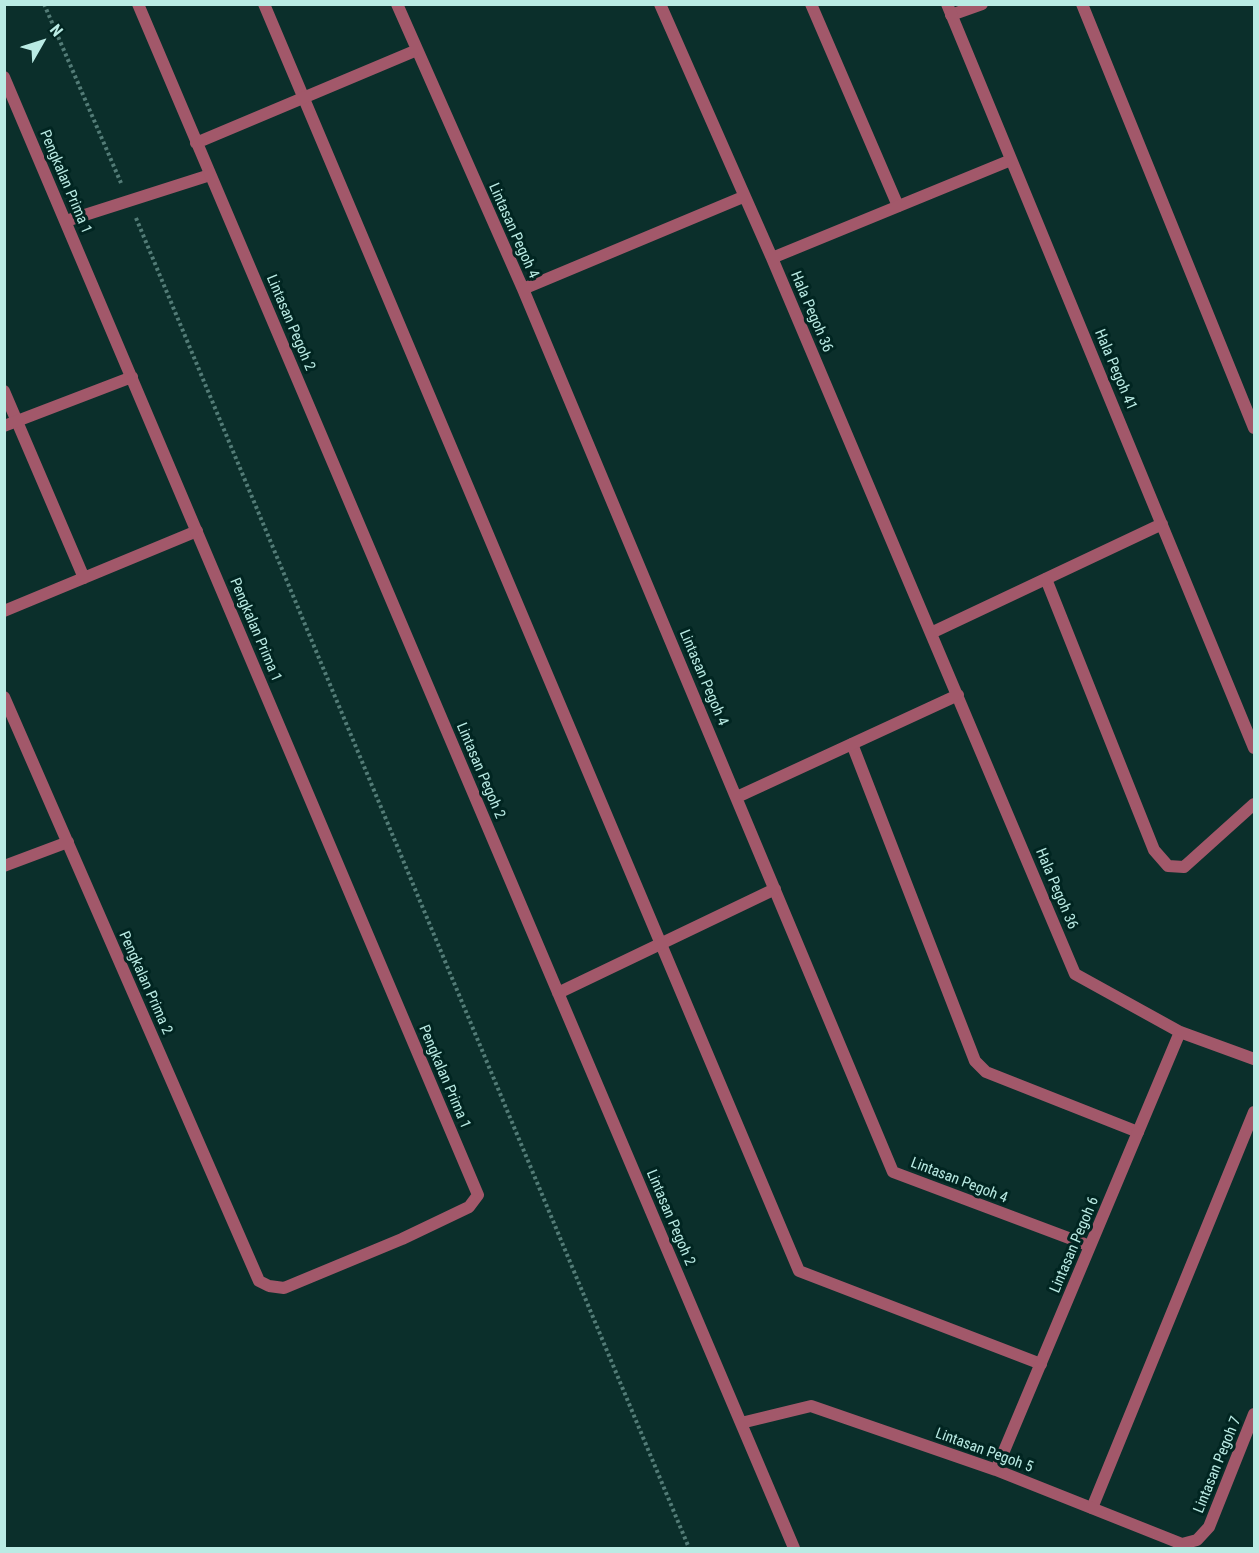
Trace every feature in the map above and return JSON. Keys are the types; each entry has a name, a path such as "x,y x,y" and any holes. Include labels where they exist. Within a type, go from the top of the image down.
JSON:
{"street":[{"name":"Lintasan Pegoh 2","path":"138,4 794,1548"},
{"path":"264,4 799,1271 1041,1365"},
{"name":"Lintasan Pegoh 4","path":"397,4 523,289 893,1172 1090,1246"},
{"name":"Hala Pegoh 36","path":"660,4 772,258 1075,974 1180,1032 1254,1059"},
{"path":"811,4 898,206"},
{"path":"949,10 982,4"},
{"path":"1082,4 1254,429"},
{"name":"Hala Pegoh 41","path":"949,10 1254,748"},
{"path":"196,142 304,99 417,50"},
{"name":"Pengkalan Prima 1","path":"4,77 478,1195 469,1207 460,1212 284,1288 269,1286 259,1281"},
{"path":"772,258 1011,159"},
{"path":"66,221 210,175"},
{"path":"523,289 744,196"},
{"path":"4,426 132,377"},
{"path":"4,391 84,578"},
{"path":"931,633 1162,524"},
{"path":"4,611 197,531"},
{"path":"1046,579 1154,850 1168,866 1185,867 1254,804"},
{"path":"737,797 958,696"},
{"name":"Pengkalan Prima 2","path":"4,697 259,1281"},
{"path":"852,744 975,1061 986,1072 1138,1132"},
{"path":"4,866 68,842"},
{"path":"558,993 775,889"},
{"name":"Lintasan Pegoh 6","path":"996,1470 1180,1032"},
{"path":"1092,1508 1254,1112"},
{"name":"Lintasan Pegoh 5","path":"741,1423 811,1406 996,1470 1182,1544 1197,1540 1209,1527"},
{"name":"Lintasan Pegoh 7","path":"1209,1527 1254,1414"}],"path":[{"path":"44,4 129,201 689,1548"}]}
